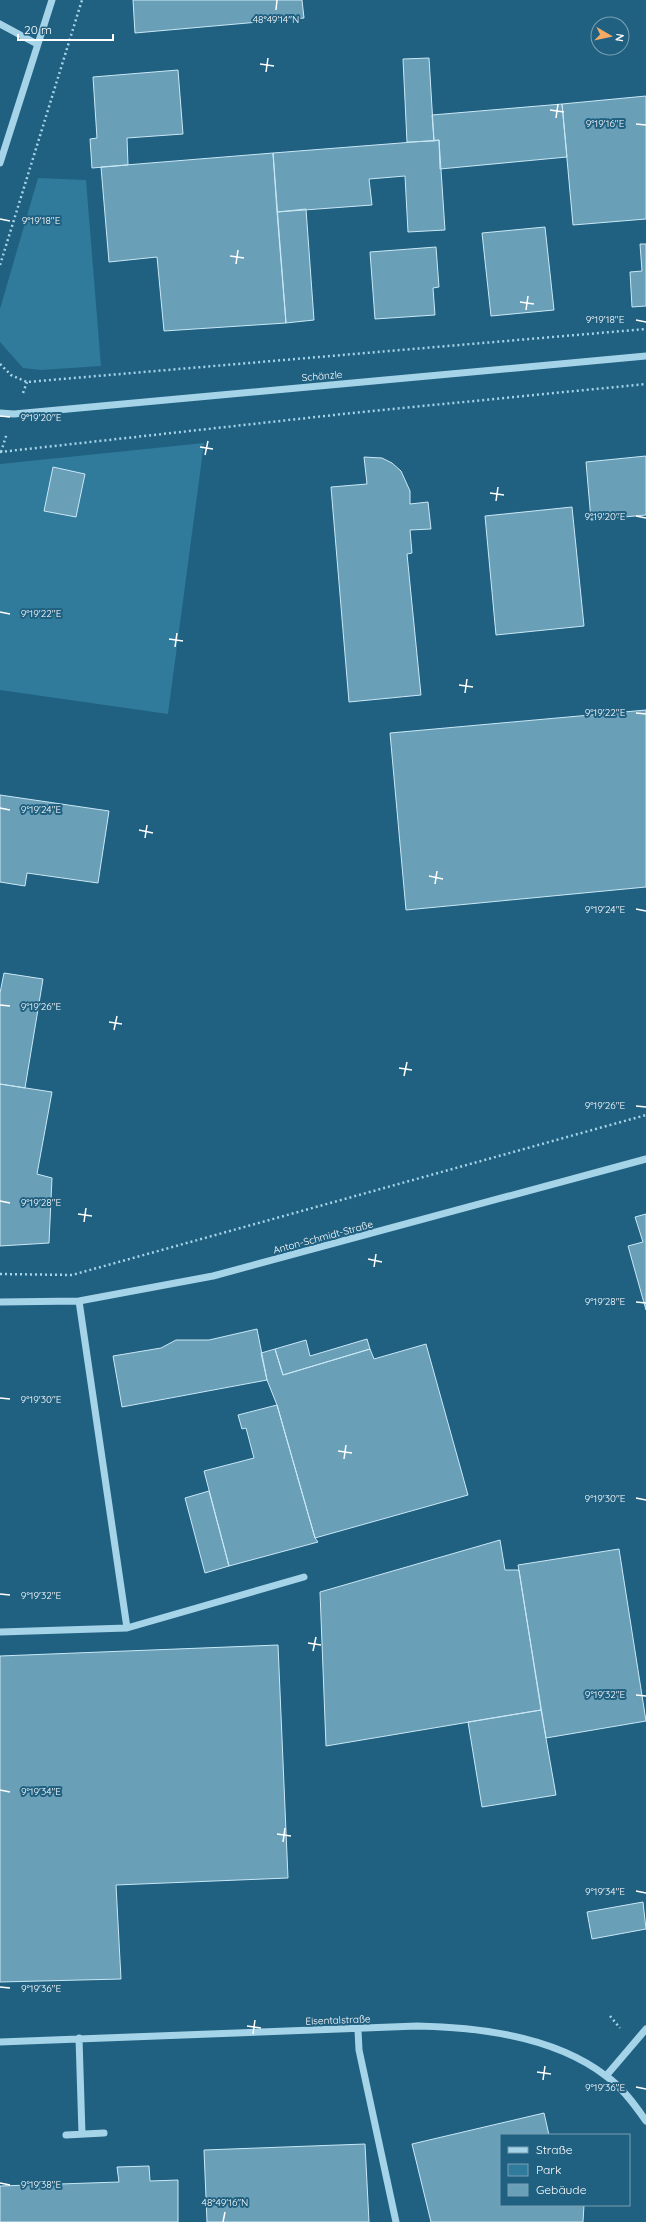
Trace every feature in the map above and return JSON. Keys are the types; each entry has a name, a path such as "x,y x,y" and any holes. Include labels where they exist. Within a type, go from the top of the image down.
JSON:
{"street":[{"path":"0,163 52,0"},
{"path":"0,24 37,44"},
{"name":"Schänzle","path":"0,413 14,414 646,356"},
{"name":"Anton-Schmidt-Straße","path":"0,1302 79,1301 213,1276 646,1159"},
{"path":"79,1301 127,1628"},
{"path":"0,1632 127,1628 304,1578"},
{"name":"Eisentalstraße","path":"0,2042 79,2038 358,2030 417,2026 456,2026 520,2038 554,2048 606,2076 635,2106 646,2121"},
{"path":"606,2076 646,2029"},
{"path":"358,2030 359,2050 396,2222"},
{"path":"79,2038 82,2134"},
{"path":"66,2135 104,2133"}],"path":[{"path":"0,265 82,0"},
{"path":"0,364 11,375 27,382 646,329"},
{"path":"0,452 344,414 646,384"},
{"path":"0,1274 72,1275 646,1115"}],"green space":[{"path":"38,178 86,180 101,366 41,370 23,368 0,342 0,309"},
{"path":"204,443 168,714 0,690 0,464"}],"building":[{"path":"133,0 302,0 304,18 135,33"},
{"path":"429,58 434,141 407,142 403,59"},
{"path":"178,70 183,134 127,138 128,165 92,168 90,139 97,138 93,77"},
{"path":"646,96 646,219 573,225 562,104"},
{"path":"562,104 567,157 440,169 439,140 434,141 432,115"},
{"path":"439,140 445,230 408,232 405,176 369,179 372,205 277,212 273,153"},
{"path":"273,153 286,323 164,331 157,257 109,262 101,167"},
{"path":"306,209 314,320 286,323 277,212"},
{"path":"545,227 554,310 491,316 482,233"},
{"path":"640,244 646,244 646,306 632,307 630,272 642,271"},
{"path":"436,247 439,287 433,288 435,315 375,319 370,252"},
{"path":"646,456 646,515 591,520 586,462"},
{"path":"364,457 382,458 392,463 401,471 410,491 410,504 428,502 431,529 410,530 412,553 407,554 421,695 349,702 331,487 367,484"},
{"path":"53,467 85,474 76,517 44,511"},
{"path":"572,507 584,626 496,635 485,516"},
{"path":"646,710 646,887 406,910 390,733"},
{"path":"0,795 109,811 98,883 27,873 25,886 0,882"},
{"path":"4,973 43,979 25,1088 0,1084 0,993"},
{"path":"0,1084 52,1092 37,1174 52,1178 49,1243 0,1246"},
{"path":"646,1214 646,1310 628,1246 643,1242 635,1217"},
{"path":"257,1329 267,1380 122,1407 113,1356 161,1348 176,1340 209,1340"},
{"path":"367,1339 370,1349 283,1375 275,1349 306,1340 310,1356"},
{"path":"426,1344 468,1495 315,1538 277,1405 267,1380 261,1353 275,1349 283,1375 370,1349 374,1359"},
{"path":"277,1405 315,1538 318,1542 229,1566 204,1471 254,1458 246,1428 242,1429 238,1415"},
{"path":"209,1491 229,1566 205,1573 185,1498"},
{"path":"500,1540 505,1570 519,1570 541,1710 326,1746 320,1592"},
{"path":"619,1549 646,1721 546,1738 518,1565"},
{"path":"278,1645 288,1878 116,1885 121,1979 0,1982 0,1656"},
{"path":"541,1710 556,1795 482,1807 468,1722"},
{"path":"643,1902 646,1929 592,1939 587,1912"},
{"path":"544,2113 549,2134 500,2134 500,2206 584,2206 583,2222 431,2222 412,2144"},
{"path":"365,2144 369,2222 207,2222 204,2150"},
{"path":"149,2166 150,2181 178,2180 178,2222 0,2222 0,2186 119,2182 117,2167"}]}
